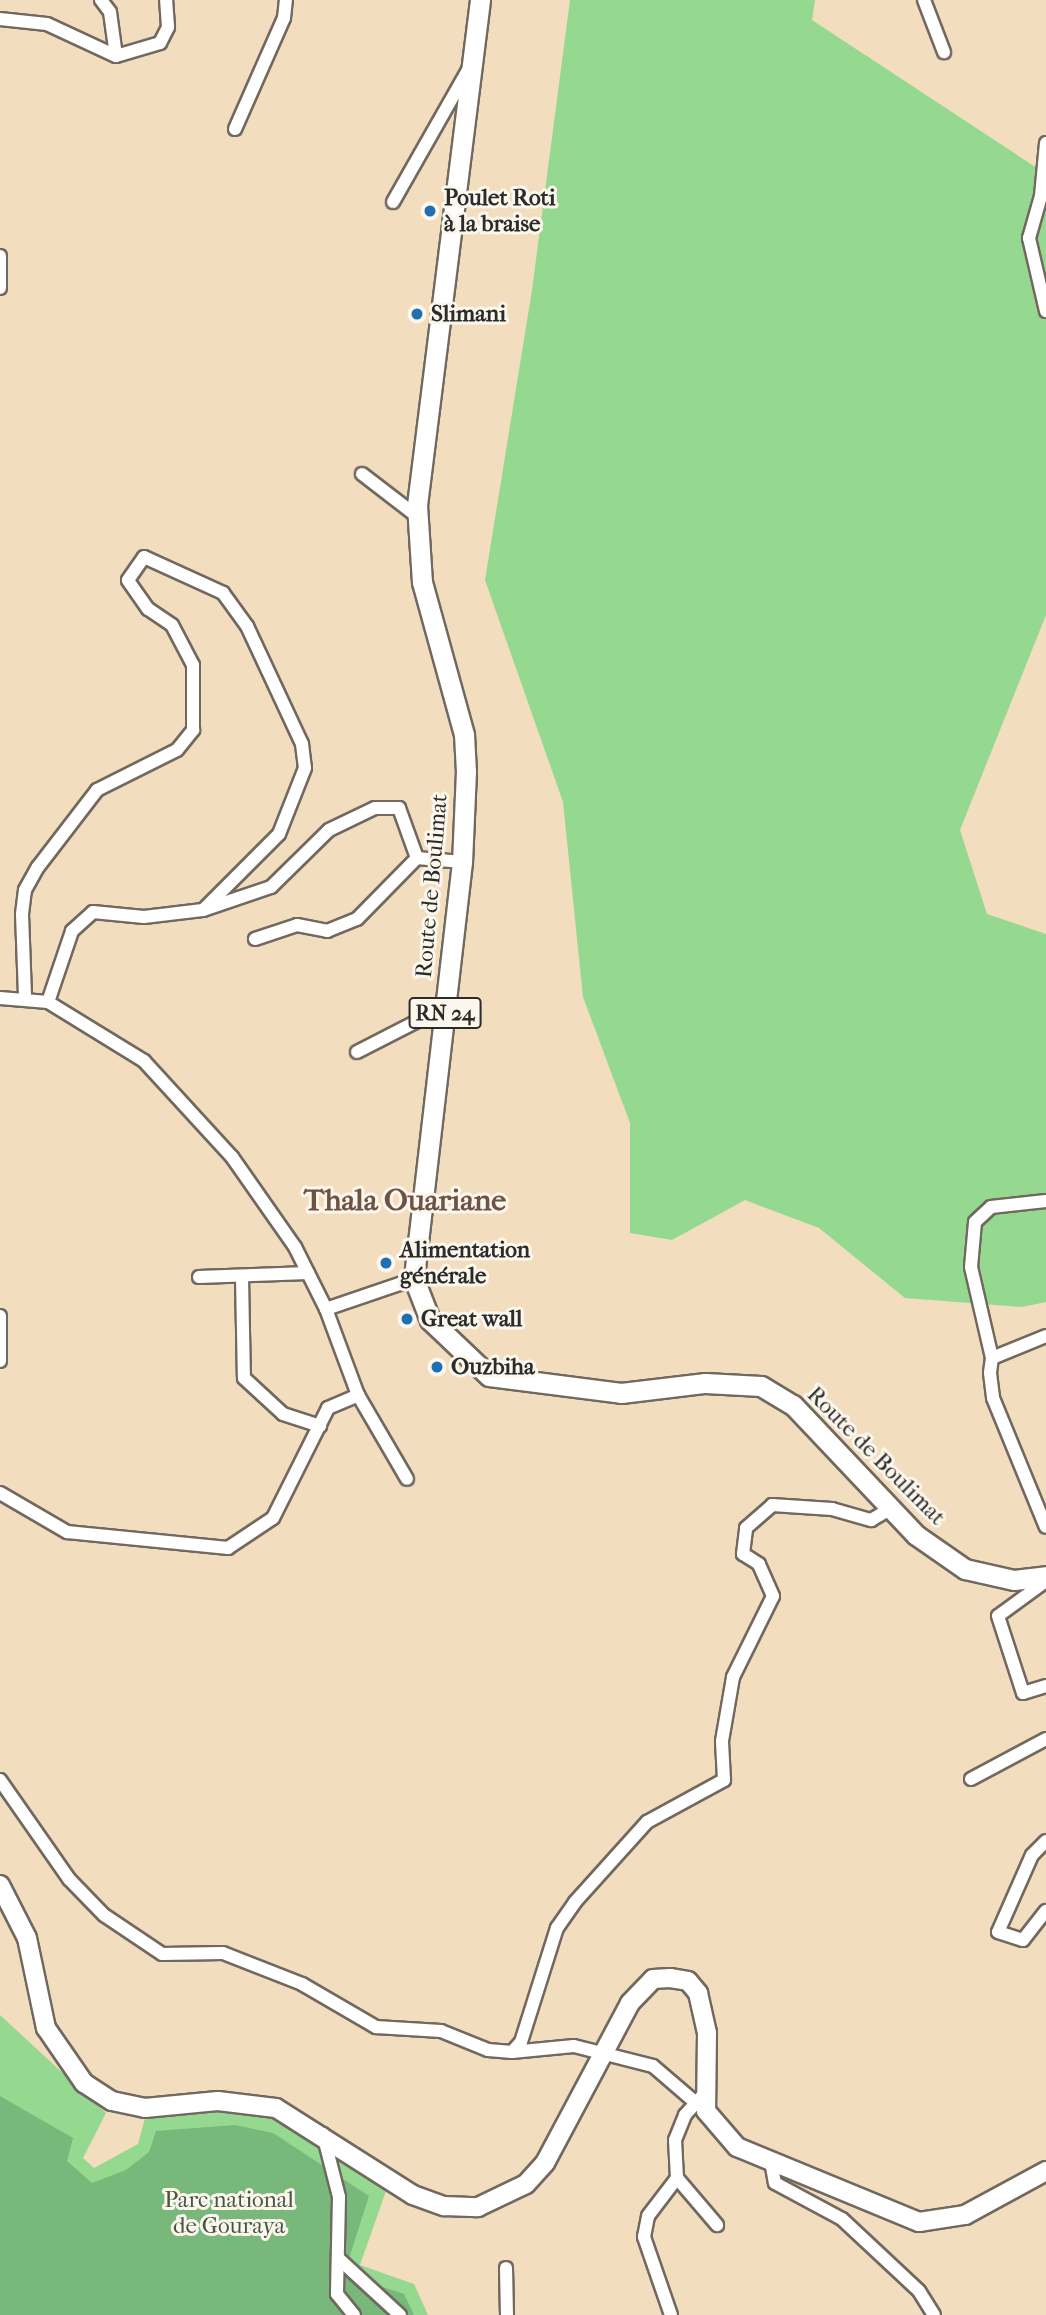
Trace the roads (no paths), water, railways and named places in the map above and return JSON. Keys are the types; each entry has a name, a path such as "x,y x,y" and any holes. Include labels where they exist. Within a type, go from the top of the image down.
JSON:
{"main road":[{"name":"Route de Boulimat","path":"480,0 418,517 422,582 464,734 462,862 414,1279 430,1320 489,1376 621,1393 705,1383 761,1386 793,1405 916,1535 965,1569 1014,1580 1046,1578"},
{"path":"0,1885 27,1938 46,2028 83,2083 112,2101 145,2108 252,2102 322,2132 413,2195 444,2206 478,2207 526,2185 545,2163 640,1988 653,1979 688,1981 698,1993 707,2033 700,2099 722,2136 771,2161 919,2222 965,2215 1046,2171"}],"street":[{"path":"101,0 110,12 117,57"},
{"path":"0,19 47,24 117,57 160,43 168,27 166,0"},
{"path":"234,129 284,18 286,0"},
{"path":"924,0 944,52"},
{"path":"393,202 474,60"},
{"path":"1046,143 1041,196 1029,238 1046,311"},
{"path":"0,256 0,288"},
{"path":"362,474 418,517"},
{"path":"25,996 22,914 25,890 38,867 97,790 177,750 193,730 193,665 172,625 148,609 128,580 144,557 223,593 247,626 302,744 305,768 279,834 203,910"},
{"path":"48,1002 72,931 93,912 144,917 203,910 271,887 329,830 375,808 399,808 417,858"},
{"path":"417,858 462,862"},
{"path":"255,939 297,925 327,932 357,919 417,858"},
{"path":"0,998 25,996 48,1002 144,1061 232,1157 308,1273 326,1309 358,1395 407,1479"},
{"path":"357,1052 446,1007"},
{"path":"1046,1201 991,1207 975,1222 971,1267 992,1358 993,1398 1041,1493 1046,1527"},
{"path":"199,1277 242,1278 308,1273"},
{"path":"242,1278 244,1378 284,1414 320,1426"},
{"path":"326,1309 414,1279"},
{"path":"0,1316 0,1361"},
{"path":"992,1358 1046,1336"},
{"path":"0,1493 66,1532 228,1548 273,1518 328,1408 358,1395"},
{"path":"512,2052 521,2042 557,1928 575,1902 648,1822 724,1780 722,1741 730,1686 773,1596 759,1564 743,1554 746,1528 772,1505 832,1509 871,1520 892,1508"},
{"path":"1046,1578 998,1616 1023,1693 1046,1686"},
{"path":"971,1779 1046,1739"},
{"path":"0,1780 69,1879 104,1915 162,1954 223,1953 302,1984 376,2026 441,2031 488,2050 512,2052 574,2046 653,2066 700,2099 675,2140 677,2178 717,2225"},
{"path":"1046,1841 1032,1855 998,1932 1023,1940 1046,1911"},
{"path":"322,2132 339,2197 337,2294 354,2315"},
{"path":"771,2161 775,2183 850,2226 919,2291 934,2315"},
{"path":"671,2315 643,2237 648,2216 677,2178"},
{"path":"339,2259 400,2315"},
{"path":"506,2268 507,2315"}],"place":[{"name":"Poulet Roti à la braise","path":"430,211"},
{"name":"Slimani","path":"417,314"},
{"name":"Alimentation générale","path":"386,1263"},
{"name":"Great wall","path":"407,1319"},
{"name":"Ouzbiha","path":"437,1367"}],"district":[{"name":"Thala Ouariane","path":"405,1201"}],"park label":[{"name":"Parc national de Gouraya","path":"229,2213"}]}
